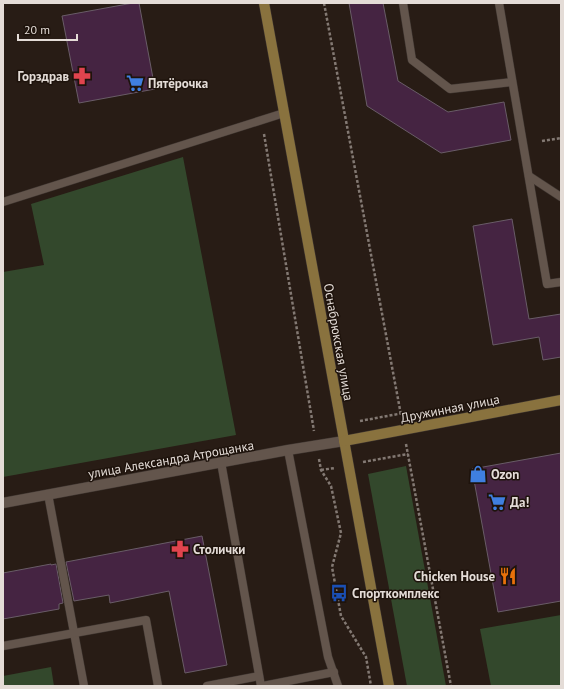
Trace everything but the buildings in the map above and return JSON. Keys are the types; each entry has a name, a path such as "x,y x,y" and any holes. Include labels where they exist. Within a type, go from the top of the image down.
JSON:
{"street":[{"name":"Оснабрюкская улица","path":"264,3 389,686"},
{"name":"Дружинная улица","path":"344,441 561,400"},
{"name":"улица Александра Атрощанка","path":"3,503 221,462 344,441"}],"lane":[{"path":"403,3 412,60 450,89 512,82"},
{"path":"498,3 547,284 561,282"},
{"path":"3,202 284,113"},
{"path":"529,176 561,197"},
{"path":"288,450 328,657 338,686"},
{"path":"221,462 262,686 334,672"},
{"path":"48,494 84,686"},
{"path":"3,646 146,620 158,686"},
{"path":"208,686 259,676"}],"path":[{"path":"324,3 451,686"},
{"path":"262,120 321,470 332,486 342,533 332,568 341,616 366,657 371,686"},
{"path":"542,142 561,138"},
{"path":"360,421 400,413"}],"green space":[{"path":"183,157 236,435 3,477 3,272 44,265 31,204"},
{"path":"406,466 446,686 407,686 368,474"},
{"path":"561,615 561,686 491,686 480,629"},
{"path":"51,667 54,686 3,686 3,676"}],"place":[{"name":"Горздрав","path":"82,76"},
{"name":"Пятёрочка","path":"135,83"},
{"name":"Ozon","path":"478,474"},
{"name":"Да!","path":"497,502"},
{"name":"Столички","path":"180,549"},
{"name":"Chicken House","path":"508,576"},
{"name":"Спорткомплекс","path":"339,593"}]}
